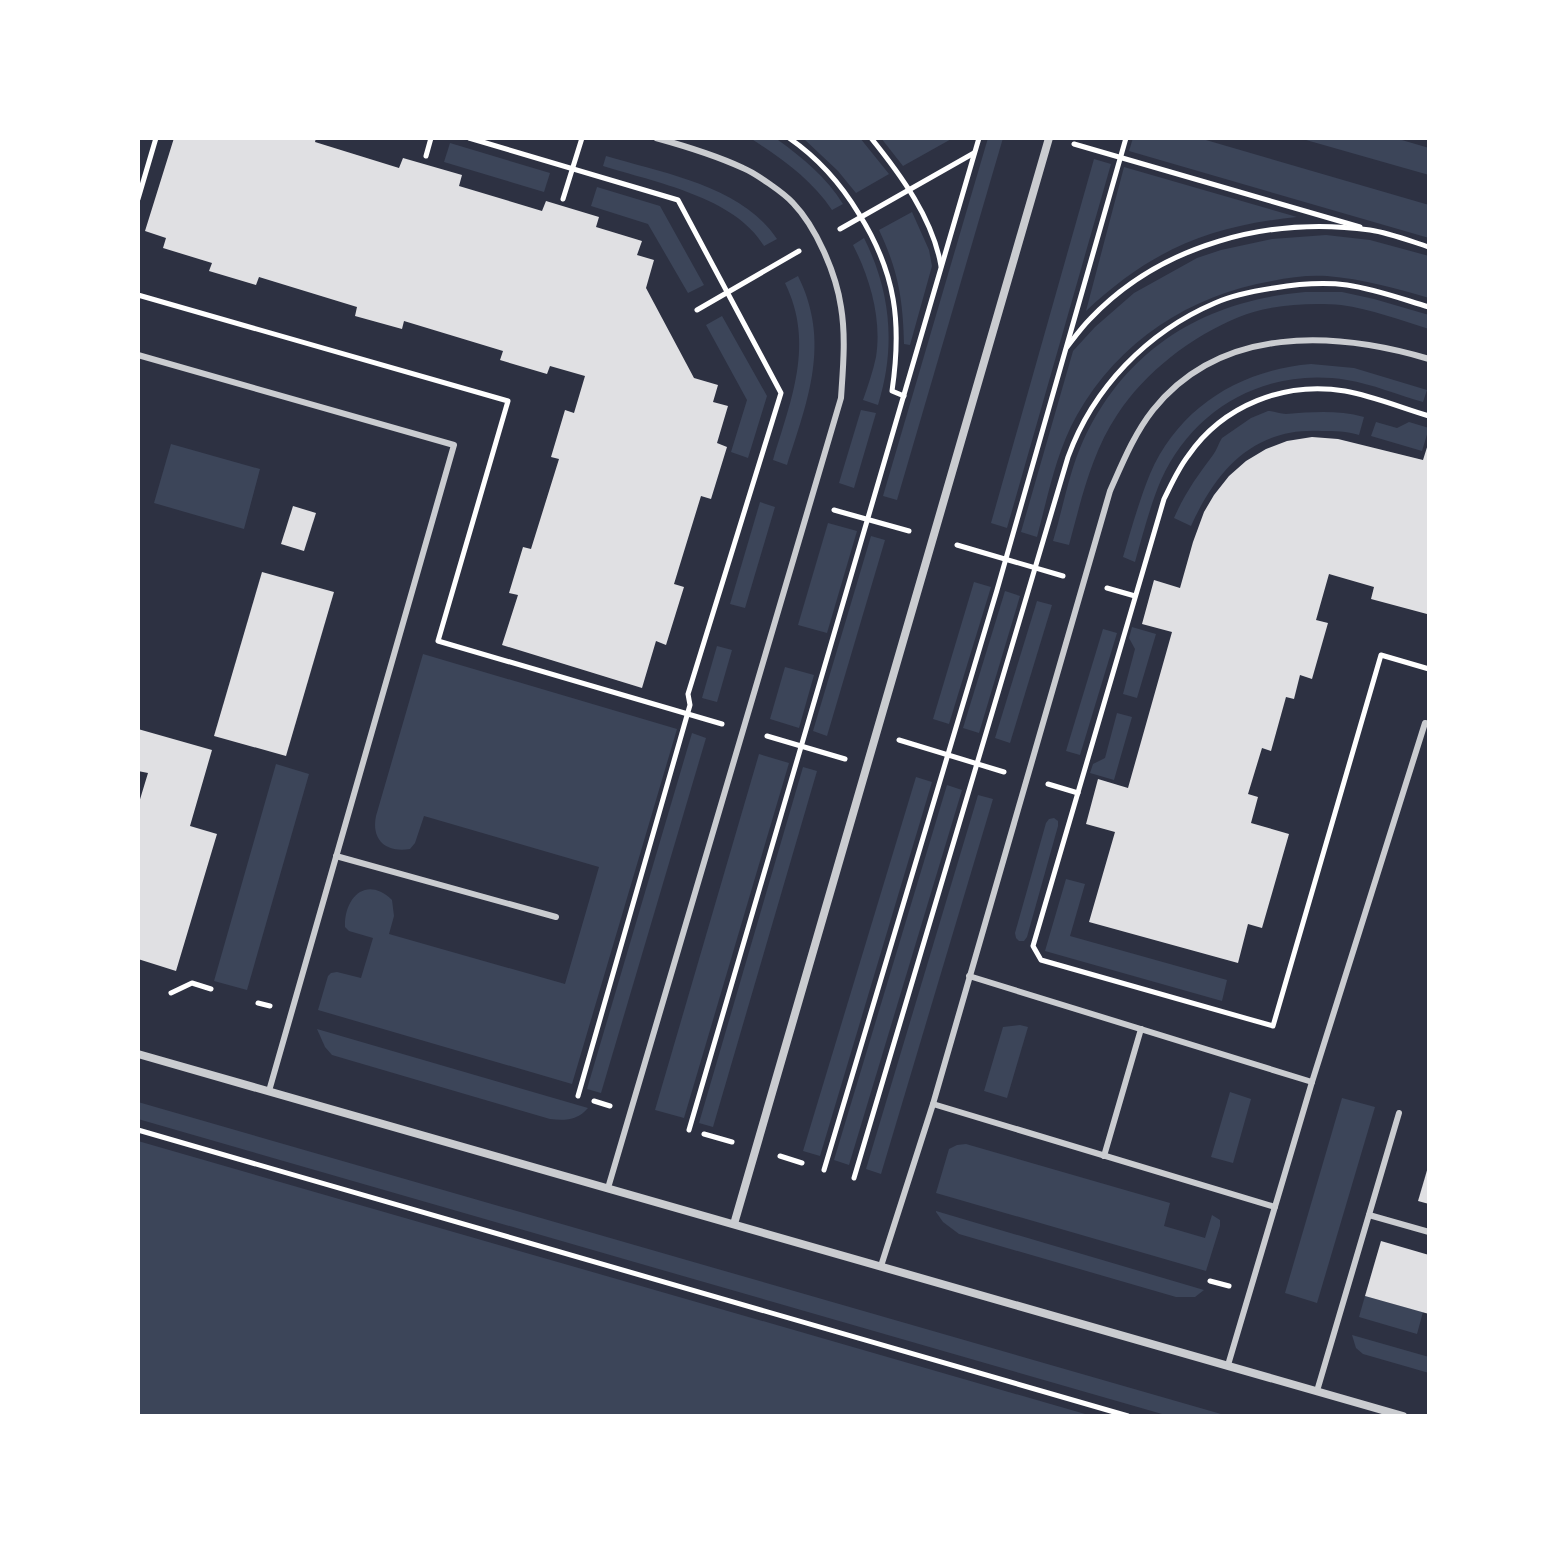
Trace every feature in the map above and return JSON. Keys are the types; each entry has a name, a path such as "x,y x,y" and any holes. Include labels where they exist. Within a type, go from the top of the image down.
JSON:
{"street":[{"path":"734,1224 1049,138"},
{"path":"138,1054 1403,1416"}],"lane":[{"path":"608,1188 841,398 844,348 841,306 828,261 811,227 792,202 745,169 698,150 656,138"},
{"path":"881,1266 933,1104 1110,491 1134,441 1154,409 1183,381 1214,361 1252,346 1296,339 1343,341 1397,349 1429,359"},
{"path":"138,355 454,445 269,1091"},
{"path":"1228,1365 1312,1082 1425,723 1429,724"},
{"path":"336,856 556,917"},
{"path":"969,976 1312,1082"},
{"path":"1104,1156 1141,1029"},
{"path":"933,1104 1275,1207"},
{"path":"1317,1391 1399,1113"},
{"path":"1369,1215 1429,1232"}],"path":[{"path":"138,199 156,138"},
{"path":"426,156 431,138"},
{"path":"469,138 678,200 781,393 688,694 690,705 578,1096"},
{"path":"563,199 582,138"},
{"path":"789,138 801,146 846,193 879,248 891,287 897,334 892,391 904,396"},
{"path":"871,138 908,190 936,245 941,267"},
{"path":"689,1130 979,138"},
{"path":"824,1170 1006,559 1126,138"},
{"path":"1066,142 1429,247"},
{"path":"843,228 975,153"},
{"path":"1064,350 1108,302 1151,271 1192,250 1269,230 1325,225 1373,230"},
{"path":"697,310 788,257"},
{"path":"1429,416 1348,392 1311,389 1277,393 1234,413 1197,444 1164,499 1033,946 1041,960 1273,1026 1381,655 1429,669"},
{"path":"831,509 890,526"},
{"path":"982,553 1060,575"},
{"path":"1112,590 1135,596"},
{"path":"764,735 823,752"},
{"path":"924,748 1002,771"},
{"path":"1055,786 1078,793"},
{"path":"171,993 192,983 211,989"},
{"path":"138,1130 1128,1416"}],"shaded area":[{"path":"750,138 778,140 814,169 843,204 832,210 805,179"},
{"path":"803,138 860,138 889,174 856,193"},
{"path":"881,138 953,138 903,166"},
{"path":"988,138 1003,138 897,500 883,496"},
{"path":"1133,138 1199,138 1429,205 1429,238 1129,151"},
{"path":"1299,138 1395,138 1429,148 1429,175"},
{"path":"450,143 550,173 544,192 444,162"},
{"path":"606,156 676,176 723,194 762,221 777,239 764,246 751,229 714,203 669,185 603,166"},
{"path":"1094,159 1111,164 1007,528 991,523"},
{"path":"1124,167 1297,217 1236,227 1183,244 1134,272 1086,311"},
{"path":"597,187 660,206 704,285 688,293 648,224 591,206"},
{"path":"912,212 929,250 932,266 910,345 904,344 898,285 879,230"},
{"path":"1326,235 1370,240 1429,256 1429,298 1353,279 1306,276 1242,288 1185,310 1136,344 1094,389 1063,444 1037,537 1021,532 1073,351 1095,327 1134,293 1197,258 1272,239"},
{"path":"864,238 880,279 888,320 887,362 878,405 863,400 875,362 877,343 873,299 853,245"},
{"path":"798,276 808,300 815,348 808,394 787,465 773,460 793,394 799,350 794,306 785,283"},
{"path":"1305,292 1342,292 1429,315 1429,329 1363,309 1316,304 1289,305 1250,313 1204,334 1171,357 1128,399 1108,430 1094,462 1069,545 1053,541 1083,441 1101,408 1146,355 1172,335 1234,306"},
{"path":"722,316 767,396 748,458 731,452 747,400 706,325"},
{"path":"1311,364 1354,368 1427,390 1423,402 1356,382 1317,378 1289,380 1236,398 1213,413 1175,454 1157,490 1135,562 1123,557 1150,474 1177,429 1215,396 1237,384 1260,374"},
{"path":"861,410 876,413 854,488 839,483"},
{"path":"1268,411 1286,414 1335,412 1364,417 1359,435 1336,431 1298,432 1276,436 1258,444 1226,470 1201,505 1191,526 1174,518 1222,438 1251,418"},
{"path":"1376,422 1397,428 1409,422 1429,428 1422,451 1371,436"},
{"path":"171,444 260,469 244,529 154,503"},
{"path":"760,502 775,507 745,608 730,604"},
{"path":"828,523 857,531 827,633 798,625"},
{"path":"871,536 885,540 827,736 813,731"},
{"path":"974,582 991,587 949,724 933,719"},
{"path":"1005,591 1020,596 979,733 963,728"},
{"path":"1037,601 1052,605 1010,743 995,738"},
{"path":"1132,627 1156,634 1137,698 1123,694 1135,649 1129,638"},
{"path":"1103,629 1117,633 1080,755 1066,751"},
{"path":"717,646 732,650 717,702 702,698"},
{"path":"423,654 677,729 572,1084 318,1010 331,973 361,978 373,938 345,927 348,907 358,893 365,890 374,890 392,900 394,916 389,934 565,984 599,867 424,816 410,849 387,847 378,838 376,816"},
{"path":"785,667 814,675 799,728 770,719"},
{"path":"1117,713 1132,717 1114,780 1090,773 1093,764 1105,758"},
{"path":"692,733 706,738 601,1093 587,1089"},
{"path":"759,754 789,763 684,1118 655,1110"},
{"path":"276,764 309,774 247,990 214,981"},
{"path":"803,767 817,771 713,1127 699,1123"},
{"path":"916,777 932,782 820,1156 803,1151"},
{"path":"947,785 962,790 849,1165 834,1160"},
{"path":"978,795 993,799 881,1174 866,1169"},
{"path":"1054,818 1058,826 1027,937 1019,941 1015,933 1046,823"},
{"path":"1066,879 1085,884 1070,936 1227,980 1222,1001 1045,951"},
{"path":"1003,1027 1028,1027 1007,1098 984,1091"},
{"path":"317,1029 588,1108 571,1119 550,1119 332,1055"},
{"path":"1230,1092 1251,1099 1233,1163 1211,1157"},
{"path":"1342,1098 1375,1107 1317,1303 1285,1293"},
{"path":"138,1102 1228,1416 1169,1416 138,1119"},
{"path":"138,1141 1092,1416 138,1416"},
{"path":"966,1144 1170,1203 1164,1226 1205,1238 1212,1215 1220,1220 1220,1226 1206,1271 936,1193 949,1149"},
{"path":"936,1211 1204,1290 1195,1297 1176,1297 959,1234 943,1222"},
{"path":"1365,1296 1423,1312 1417,1334 1359,1317"},
{"path":"1352,1335 1429,1357 1429,1373 1363,1354 1356,1348"}],"building":[{"path":"174,138 316,138 315,142 399,168 403,158 462,175 459,186 542,211 546,201 599,217 596,227 642,241 637,255 654,260 646,288 694,378 718,385 713,402 728,406 717,443 727,447 711,499 701,496 674,584 684,587 666,645 656,641 642,688 502,645 518,595 509,593 523,547 531,549 559,459 551,457 565,410 574,413 585,376 550,366 547,374 500,360 503,351 404,321 402,329 355,316 357,307 259,277 256,285 209,271 212,263 163,248 166,238 145,231"},
{"path":"1312,437 1338,439 1423,460 1429,441 1427,614 1371,599 1374,587 1329,574 1316,620 1328,623 1312,679 1300,675 1294,699 1286,697 1271,751 1262,748 1248,794 1258,797 1251,823 1289,834 1262,928 1248,924 1238,963 1089,922 1115,832 1086,824 1098,779 1128,788 1172,632 1142,624 1154,580 1180,588 1204,512 1229,476 1266,449 1287,441"},
{"path":"293,506 316,513 304,551 281,544"},
{"path":"262,572 334,592 286,756 214,736"},
{"path":"138,729 212,750 190,826 217,834 176,971 138,959 138,806 148,773 138,771"},
{"path":"1429,1167 1429,1204 1418,1201"},
{"path":"1381,1241 1429,1255 1429,1314 1365,1296"}]}
